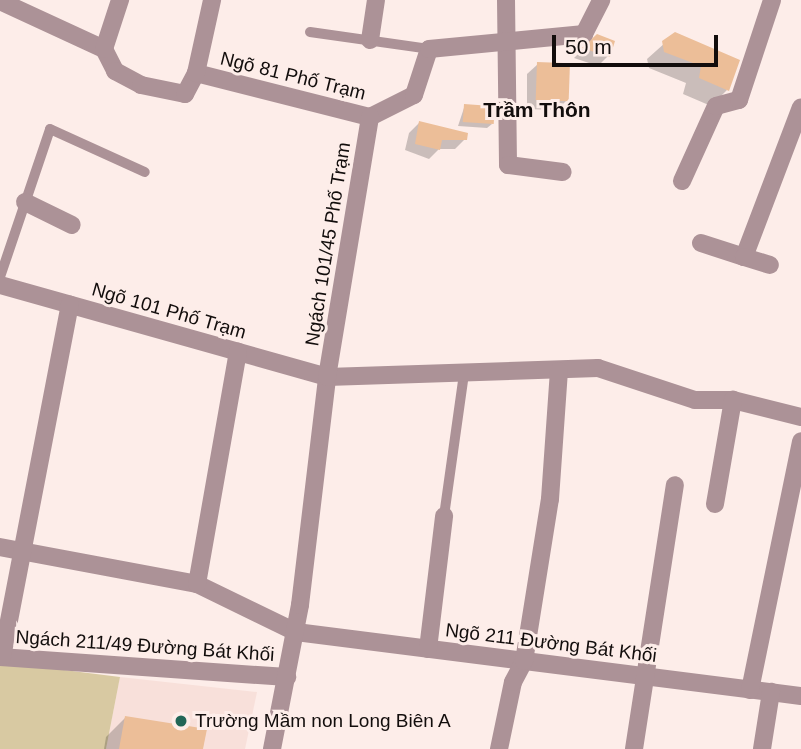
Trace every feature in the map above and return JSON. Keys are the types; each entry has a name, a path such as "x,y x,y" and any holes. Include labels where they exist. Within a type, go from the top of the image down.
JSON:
{"street":[{"path":"104,49 120,0"},
{"path":"195,74 212,0"},
{"path":"370,40 376,0"},
{"path":"506,0 508,165 563,172"},
{"path":"429,49 584,34 601,0"},
{"path":"682,181 716,106 739,100 772,0"},
{"name":"Ngõ 81 Phố Trạm","path":"0,1 104,49 115,71 141,85 184,94 195,74 370,117 414,95 429,49"},
{"path":"744,257 801,107"},
{"name":"Ngách 101/45 Phố Trạm","path":"327,377 370,117"},
{"path":"25,202 72,225"},
{"path":"701,243 770,265"},
{"name":"Ngõ 101 Phố Trạm","path":"0,285 327,377 598,368 695,400 733,400 801,417"},
{"path":"1,657 70,305"},
{"path":"197,584 238,352"},
{"path":"499,749 513,682 524,661 550,499 559,371"},
{"path":"272,749 296,632 327,377"},
{"path":"715,505 733,400"},
{"path":"750,690 800,450"},
{"path":"634,749 675,485"},
{"path":"428,649 444,516"},
{"name":"Ngõ 211 Đường Bát Khối","path":"0,547 197,584 296,632 801,696"},
{"name":"Ngách 211/49 Đường Bát Khối","path":"1,657 287,677"},
{"path":"762,749 771,692"}],"lane":[{"path":"310,32 429,49"},
{"path":"0,277 50,129 145,172"},
{"path":"444,516 464,374"}],"shaded area":[{"path":"0,662 120,677 106,749 0,749"},
{"name":"Trường Mầm non Long Biên A","path":"120,677 257,692 245,749 106,749"}],"building":[{"path":"675,32 740,60 729,91 699,78 701,66 664,52 662,41"},
{"path":"597,34 615,41 610,57 582,48"},
{"path":"537,62 570,63 569,101 536,100"},
{"path":"464,104 495,106 494,124 463,122"},
{"path":"419,121 468,133 467,140 442,140 440,150 415,144"},
{"path":"125,716 207,729 203,749 119,749"}],"place":[{"name":"Trường Mầm non Long Biên A","path":"181,721"}],"district":[{"name":"Trầm Thôn","path":"537,110"}]}
